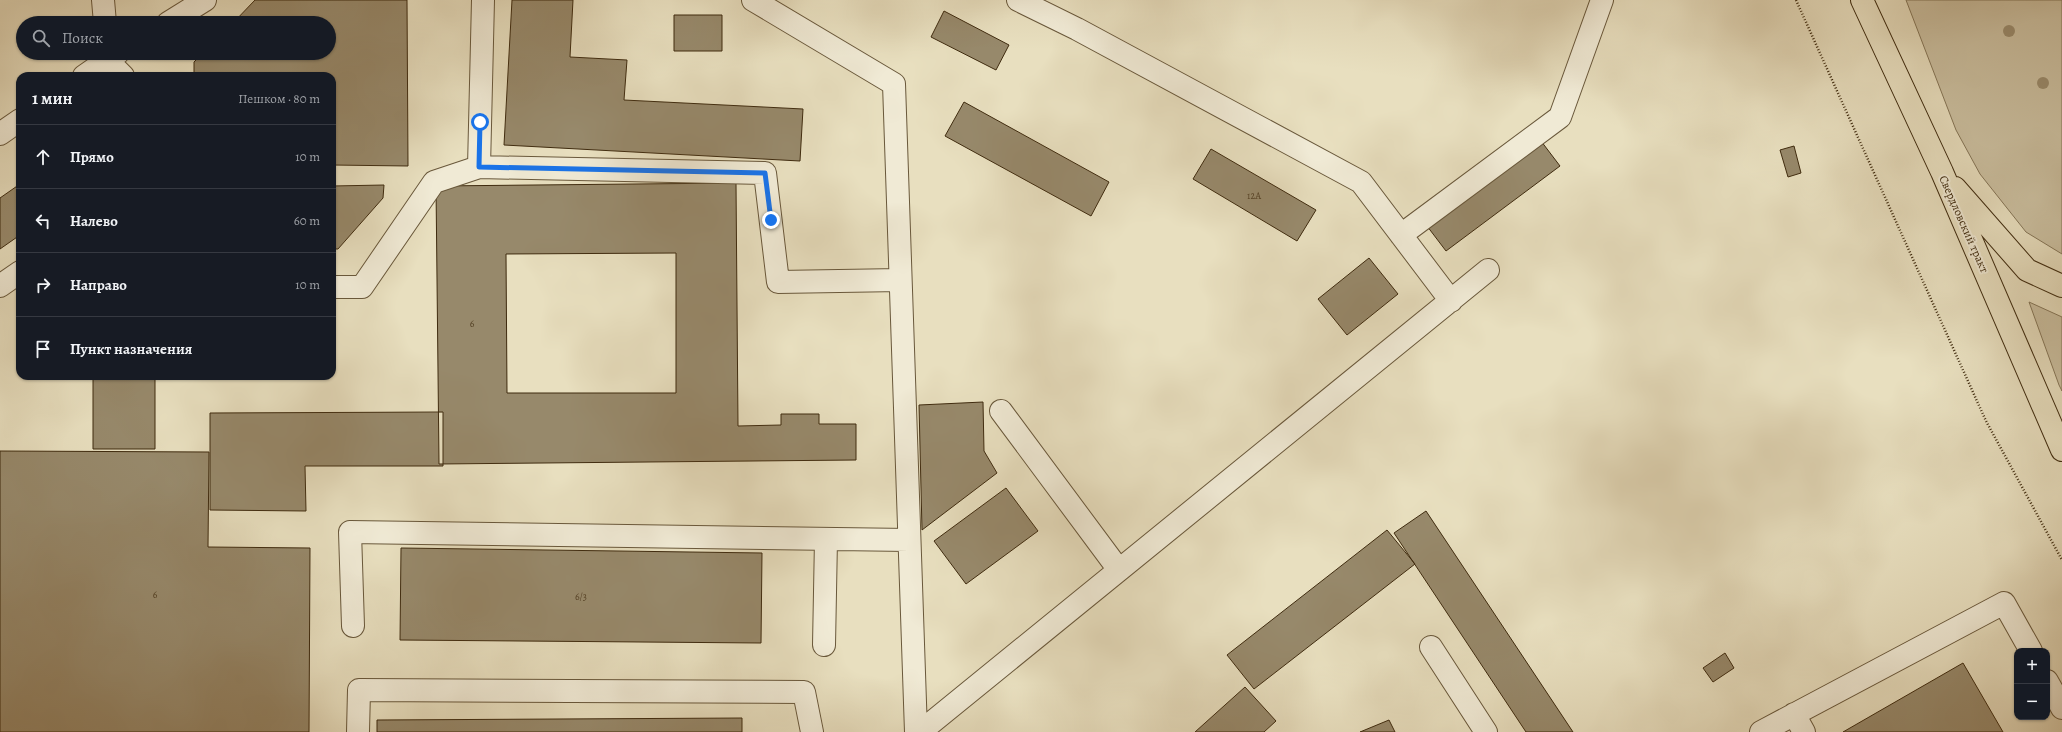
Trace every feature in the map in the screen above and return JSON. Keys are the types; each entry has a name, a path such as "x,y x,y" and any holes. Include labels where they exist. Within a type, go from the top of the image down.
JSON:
{"main road":[{"name":"Свердловский тракт","path":"1862,0 1942,172 2062,450"},
{"path":"1942,172 2028,270 2062,286"}],"lane":[{"path":"103,0 104,16"},
{"path":"179,16 205,0"},
{"path":"479,167 483,0"},
{"path":"753,0 894,84 916,732"},
{"path":"1018,0 1084,33 1361,182 1451,300"},
{"path":"1401,235 1560,117 1602,0"},
{"path":"89,72 104,60"},
{"path":"113,60 121,72"},
{"path":"0,134 16,123"},
{"path":"336,288 362,287 434,182 479,167 765,173 778,282 900,280"},
{"path":"920,732 1488,270"},
{"path":"0,286 16,275"},
{"path":"1001,411 1119,570"},
{"path":"352,626 350,532 909,540"},
{"path":"824,645 826,539"},
{"path":"1761,732 1799,723 2004,602 2029,648"},
{"path":"1431,647 1486,732"},
{"path":"2049,684 2062,708"},
{"path":"358,732 359,690 375,690 804,692 812,732"}],"path":[{"path":"1796,0 1986,421 2062,560"}],"shaded area":[{"path":"1906,0 2062,0 2062,254 2026,232 1980,174 1956,130"},
{"path":"2029,302 2062,317 2062,391 2059,385"}],"building":[{"path":"255,0 407,0 408,166 336,165 336,72 194,72 194,62 196,60 336,60 336,16 240,16"},
{"path":"512,0 573,0 570,57 627,60 624,100 803,109 800,161 504,145"},
{"path":"944,11 1009,45 996,70 931,37"},
{"path":"674,15 722,15 722,51 674,51"},
{"path":"964,102 1109,182 1091,216 945,136"},
{"path":"1541,141 1560,166 1446,251 1427,226"},
{"path":"1794,146 1801,173 1788,177 1780,150"},
{"path":"1211,149 1316,210 1297,241 1193,179"},
{"path":"736,183 738,426 781,425 781,414 819,414 819,424 856,424 856,460 439,464 436,186","holes":["676,253 676,393 507,393 506,254"]},
{"path":"384,185 383,198 338,249 336,249 336,186"},
{"path":"16,187 16,238 0,249 0,198"},
{"path":"1369,258 1398,294 1347,335 1318,299"},
{"path":"93,380 155,380 155,449 93,449"},
{"path":"983,402 984,451 997,473 922,530 919,405"},
{"path":"443,412 443,466 305,466 306,511 210,510 210,413"},
{"path":"0,451 209,452 208,547 310,548 309,732 0,732"},
{"path":"1006,488 1038,531 966,584 934,541"},
{"path":"1426,511 1573,732 1526,732 1394,533"},
{"path":"1387,530 1415,564 1254,689 1227,655"},
{"path":"401,548 762,553 761,643 400,640"},
{"path":"1725,653 1734,668 1713,682 1703,668"},
{"path":"1963,663 2003,732 1843,732"},
{"path":"1245,687 1276,721 1264,732 1195,732"},
{"path":"742,718 742,732 377,732 377,720"},
{"path":"1389,720 1395,732 1360,732"}],"route":[{"path":"480,122 479,167 765,173 771,220"}]}
